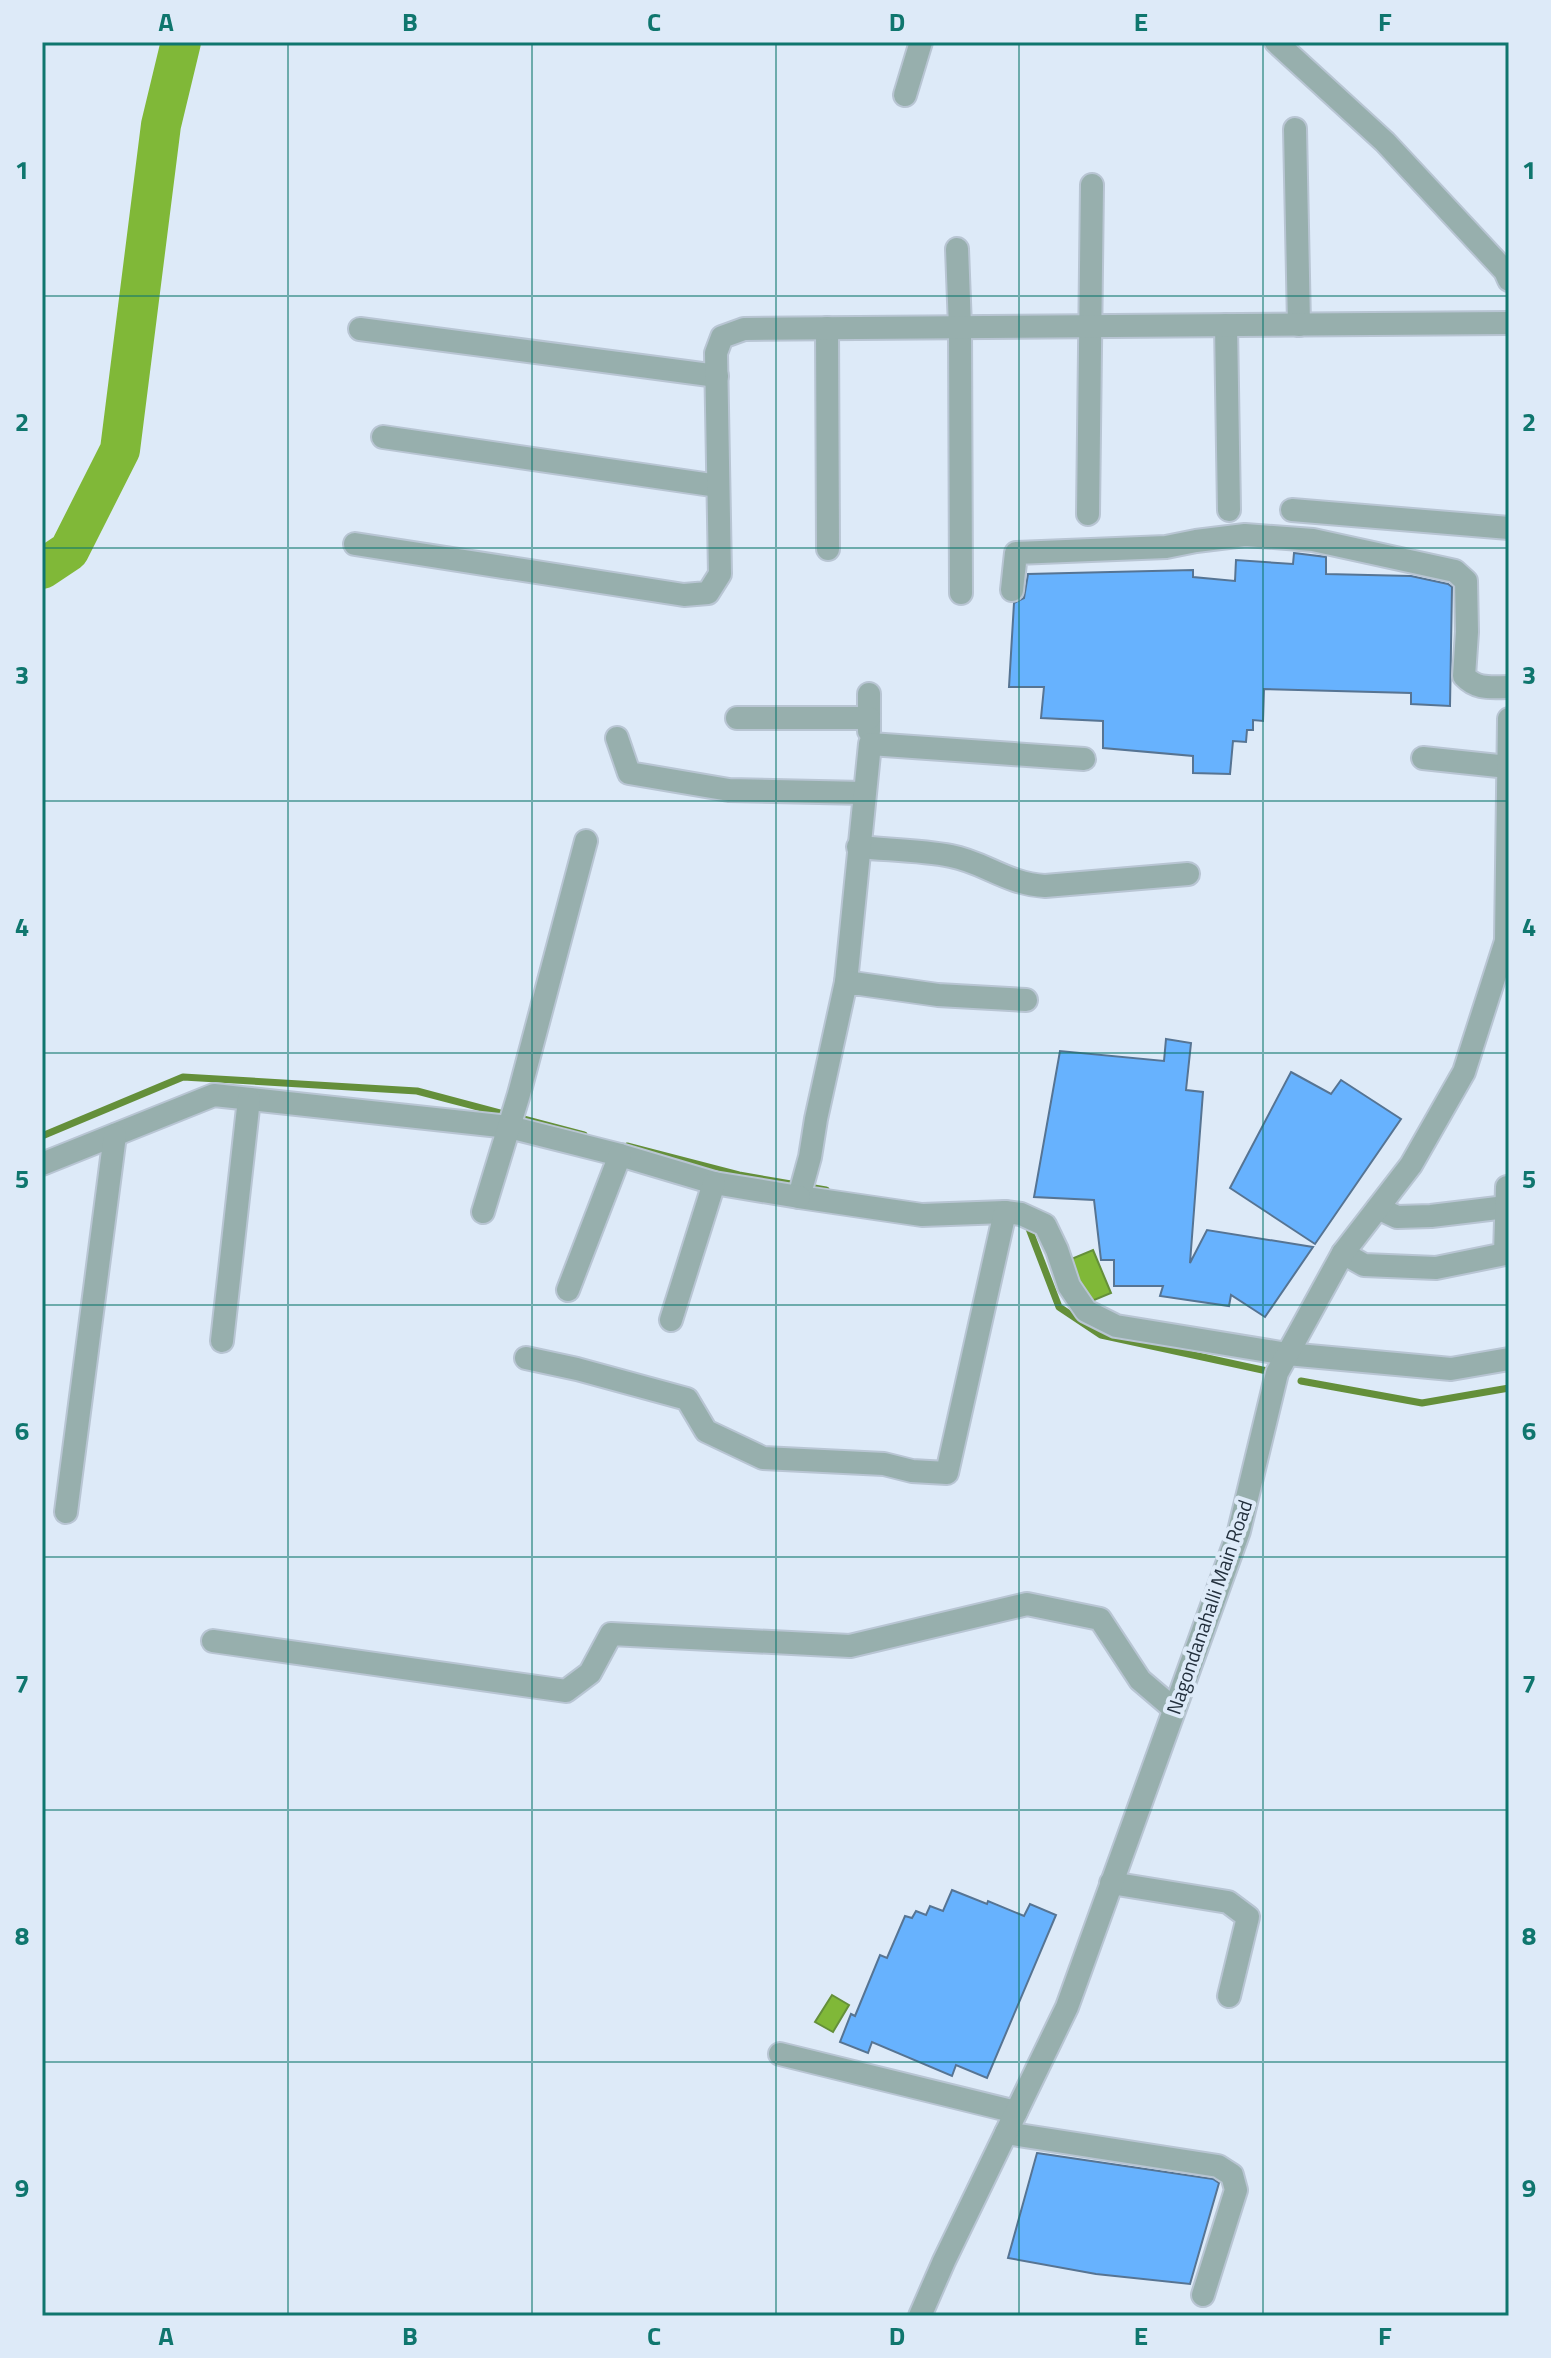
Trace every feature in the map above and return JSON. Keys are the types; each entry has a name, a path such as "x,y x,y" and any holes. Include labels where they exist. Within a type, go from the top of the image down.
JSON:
{"street":[{"path":"905,95 921,42"},
{"path":"1276,42 1385,142 1505,271 1509,280"},
{"path":"1295,129 1299,325"},
{"path":"1088,514 1092,185"},
{"path":"957,249 961,593"},
{"path":"355,544 684,595 708,593 720,574 716,353 722,337 744,329 1509,323"},
{"path":"1226,325 1229,510"},
{"path":"827,328 828,549"},
{"path":"360,329 717,376"},
{"path":"383,437 718,486"},
{"path":"1292,510 1509,528"},
{"path":"1012,590 1016,553 1166,547 1245,535 1313,540 1455,571 1466,581 1468,595 1464,676 1481,687 1509,687"},
{"path":"799,1197 846,982 870,744 869,694"},
{"path":"737,718 869,718"},
{"name":"Nagondanahalli Main Road","path":"920,2316 1067,2007 1239,1531 1277,1373 1343,1253 1411,1165 1464,1072 1506,941 1509,719"},
{"path":"617,738 629,773 729,790 864,793"},
{"path":"870,744 1084,759"},
{"path":"1423,758 1508,767"},
{"path":"483,1212 586,841"},
{"path":"858,847 953,856 1029,885 1188,874"},
{"path":"846,982 938,995 1026,1000"},
{"path":"42,1164 214,1095 509,1127 714,1183 922,1215 1021,1214 1045,1225 1069,1286 1086,1311 1116,1326 1287,1354 1451,1369 1509,1359"},
{"path":"222,1341 249,1099"},
{"path":"66,1512 115,1135"},
{"path":"568,1290 620,1155"},
{"path":"671,1320 714,1183"},
{"path":"1343,1253 1364,1265 1436,1268 1505,1254 1506,1197 1431,1216 1397,1217 1378,1208"},
{"path":"526,1358 687,1399 706,1431 763,1458 884,1464 912,1471 947,1473 1005,1212"},
{"path":"213,1641 566,1691 590,1673 611,1634 850,1646 1027,1604 1100,1619 1140,1680 1174,1709"},
{"path":"1111,1883 1228,1902 1248,1917 1229,1996"},
{"path":"780,2054 1016,2112"},
{"path":"1006,2133 1218,2166 1232,2175 1236,2190 1203,2295"}],"shaded area":[{"path":"1093,1250 1111,1293 1087,1303 1069,1260"},
{"path":"832,1995 849,2005 833,2032 815,2022"}],"building":[{"path":"1294,553 1326,557 1326,574 1411,576 1452,587 1450,706 1411,704 1411,693 1264,689 1263,721 1253,720 1253,730 1247,730 1246,742 1233,741 1230,774 1193,773 1193,756 1103,748 1103,721 1041,718 1044,687 1009,687 1014,603 1024,598 1028,574 1193,570 1193,577 1235,581 1236,560 1293,564"},
{"path":"1166,1039 1191,1043 1186,1090 1203,1092 1190,1263 1207,1230 1313,1247 1265,1317 1231,1295 1229,1306 1160,1296 1163,1286 1114,1286 1114,1260 1101,1260 1094,1200 1034,1197 1060,1051 1164,1061"},
{"path":"1291,1072 1331,1094 1341,1080 1401,1119 1315,1244 1230,1188"},
{"path":"952,1890 1024,1916 1030,1904 1056,1915 987,2078 956,2065 952,2076 872,2042 868,2053 840,2042 851,2014 855,2016 880,1955 887,1958 905,1916 912,1918 916,1911 926,1915 930,1906 943,1911"},
{"path":"1037,2153 1213,2179 1219,2183 1190,2284 1096,2274 1008,2258"}],"waterway":[{"path":"42,569 69,551 120,450 161,125 181,42"},
{"path":"42,1136 183,1077 417,1091 584,1135"},
{"path":"627,1146 739,1175 826,1190"},
{"path":"1025,1225 1059,1307 1101,1335 1267,1371"},
{"path":"1301,1381 1422,1403 1509,1388"}]}
